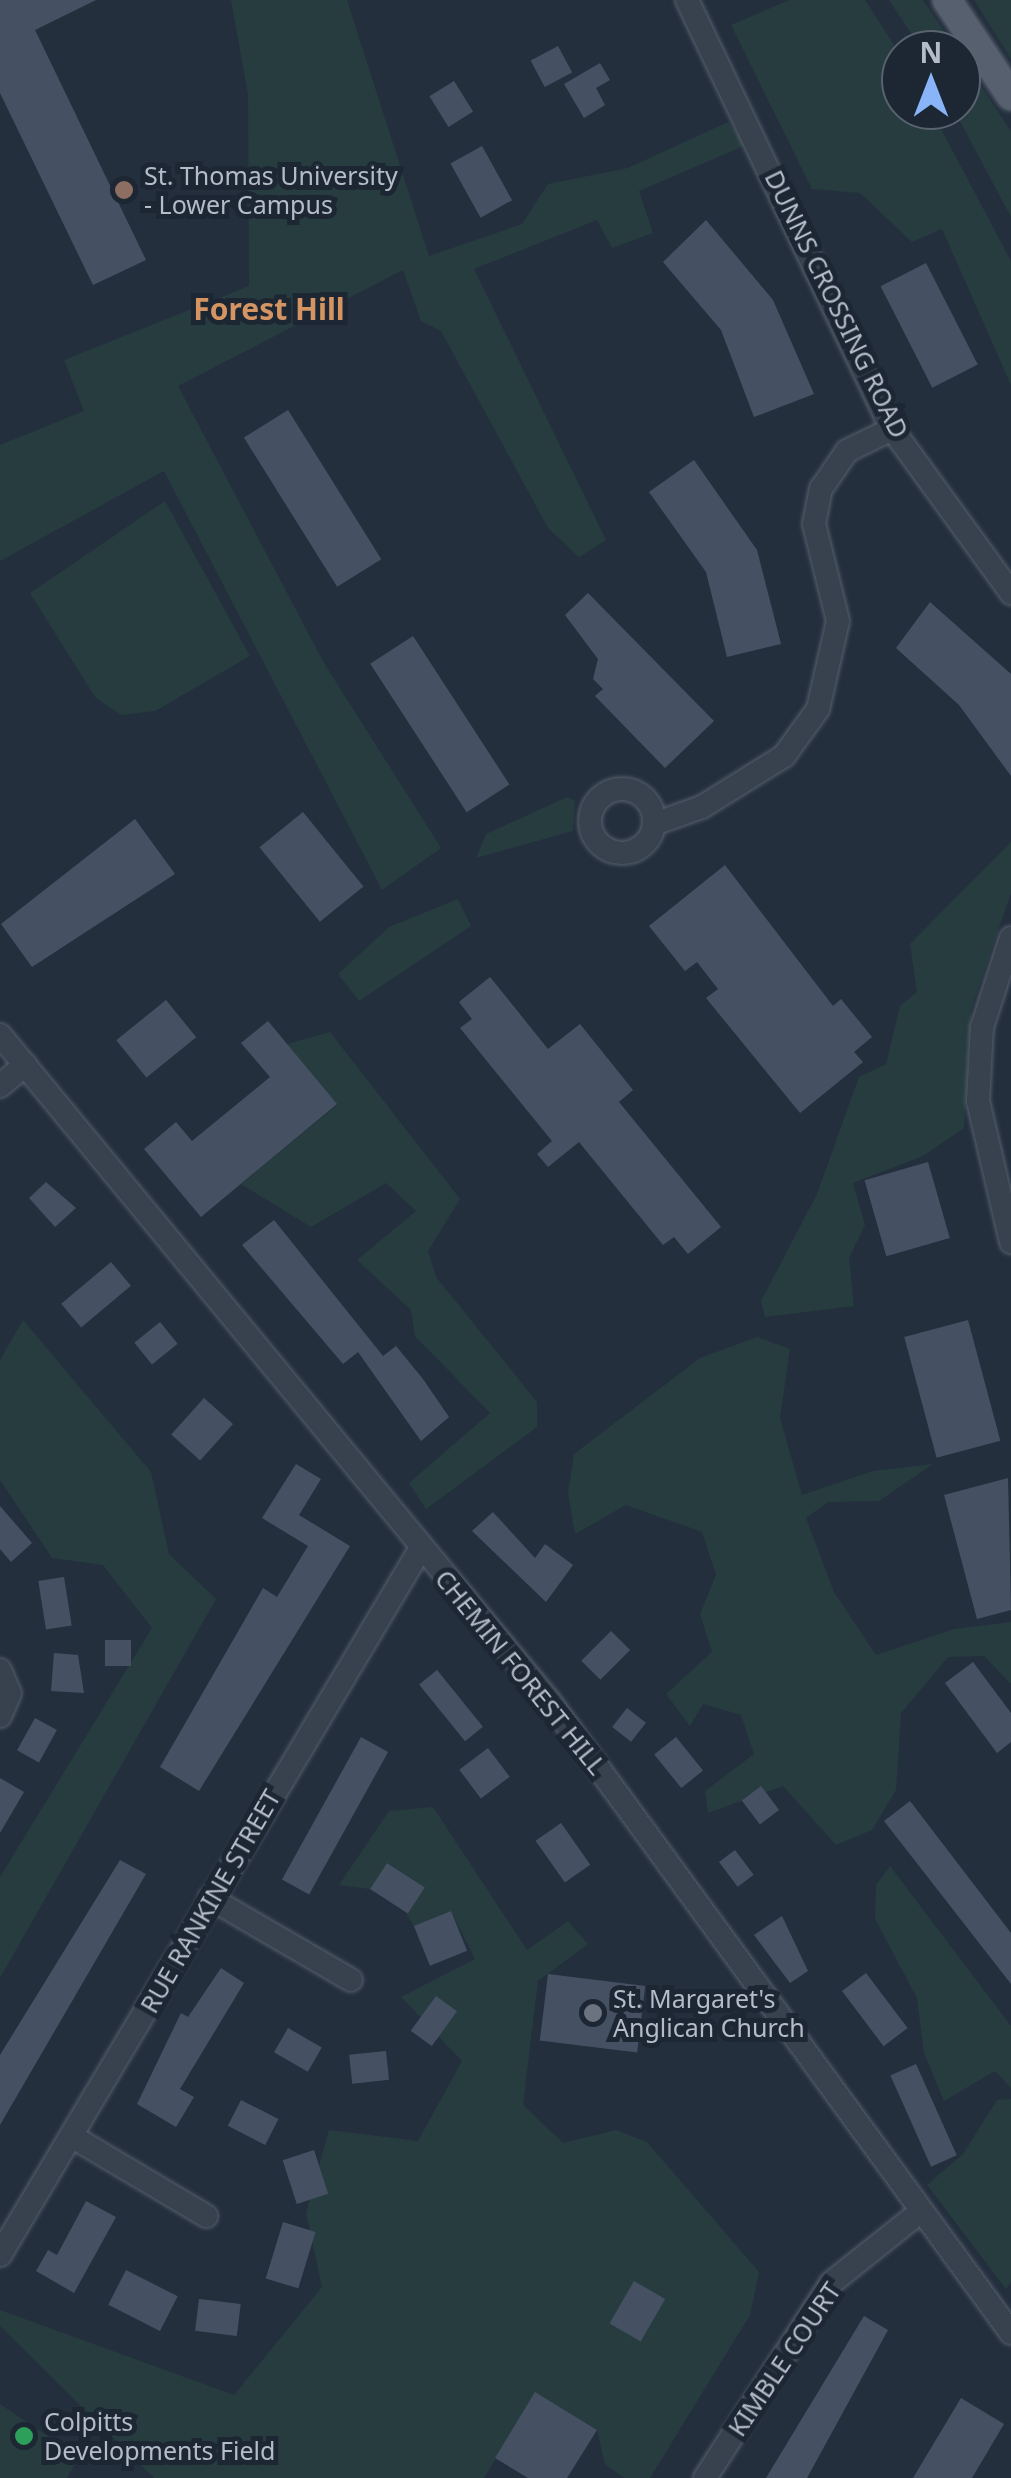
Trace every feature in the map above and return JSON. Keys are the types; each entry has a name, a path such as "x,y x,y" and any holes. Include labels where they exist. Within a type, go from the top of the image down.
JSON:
{"main road":[{"path":"946,0 1011,96"}],"street":[{"name":"DUNNS CROSSING ROAD","path":"687,0 892,429 1011,593"},
{"path":"654,824 702,807 784,756 818,710 838,621 814,524 821,489 847,451 892,429"},
{"path":"1011,938 986,1010 978,1101 1011,1242"},
{"name":"CHEMIN FOREST HILL","path":"0,1035 551,1703 1011,2333"},
{"path":"0,1086 24,1064"},
{"name":"RUE RANKINE STREET","path":"0,2255 421,1548"},
{"path":"0,1670 10,1693 0,1716"},
{"path":"210,1898 351,1980"},
{"path":"72,2137 206,2216"},
{"name":"KIMBLE COURT","path":"705,2478 832,2283 920,2212"}],"green space":[{"path":"231,0 347,0 429,256 522,224 548,184 628,168 728,122 746,145 639,191 653,233 612,248 597,220 474,269 606,540 579,557 548,528 441,331 421,321 403,270 178,386 324,663 441,848 382,890 164,471 0,561 0,445 84,411 64,360 249,286 248,94"},
{"path":"789,0 865,0 884,30 881,30 881,130 942,130 1011,261 1011,385 942,229 912,242 860,193 812,189 731,25"},
{"path":"889,0 923,0 943,30 909,30"},
{"path":"974,0 1011,0 1011,59"},
{"path":"981,86 1011,131 1011,217 965,130 981,130"},
{"path":"165,501 250,656 155,711 121,715 95,697 30,593"},
{"path":"567,797 575,801 573,831 476,858 486,834"},
{"path":"1011,842 1011,893 971,1009 964,1128 923,1156 853,1183 865,1225 849,1258 854,1306 765,1317 761,1301 817,1194 859,1077 886,1064 900,1006 917,992 910,944"},
{"path":"458,899 471,926 359,1001 338,974 389,927"},
{"path":"330,1032 460,1199 428,1251 436,1277 537,1402 537,1427 426,1509 409,1483 490,1413 415,1336 411,1310 357,1260 416,1211 386,1183 311,1227 241,1184 337,1105 287,1044"},
{"path":"23,1320 151,1472 169,1554 216,1599 0,1978 0,1877 152,1628 103,1565 52,1558 0,1480 0,1360"},
{"path":"757,1337 790,1349 780,1418 802,1495 873,1471 933,1464 879,1501 828,1502 806,1518 834,1592 876,1655 954,1629 1011,1622 1011,1684 984,1656 948,1657 901,1713 896,1790 872,1830 836,1845 783,1786 708,1813 705,1791 754,1754 741,1715 703,1704 690,1726 666,1694 712,1652 700,1614 716,1575 702,1532 626,1505 575,1534 568,1493 574,1454 700,1358"},
{"path":"433,1807 527,1950 568,1921 588,1944 538,1981 523,2105 563,2143 616,2130 647,2142 759,2272 750,2315 650,2478 624,2478 605,2464 597,2430 536,2393 484,2478 154,2478 0,2326 0,2310 234,2395 322,2287 306,2213 329,2130 418,2141 462,2061 401,1997 475,1959 451,1911 414,1926 407,1915 424,1888 388,1863 370,1889 339,1885 389,1811"},
{"path":"890,1866 1011,2026 1011,2088 995,2071 944,2101 924,2053 917,1998 875,1919 876,1885"},
{"path":"1011,2099 1011,2282 1006,2289 927,2185 963,2154 997,2100"},
{"name":"Colpitts Developments Field","path":"0,2404 64,2447 76,2462 67,2478 0,2478"}],"building":[{"path":"0,0 96,0 35,30 146,260 93,285 0,93"},
{"path":"558,46 572,72 545,87 531,61"},
{"path":"600,63 610,80 596,88 605,105 584,118 564,84"},
{"path":"454,81 473,112 448,127 429,96"},
{"path":"482,146 512,200 481,218 451,163"},
{"path":"706,220 773,300 814,394 754,417 721,330 663,262"},
{"path":"926,263 978,365 932,388 881,286"},
{"path":"288,410 381,559 337,587 244,438"},
{"path":"694,460 757,550 781,644 727,657 706,572 649,492"},
{"path":"588,593 714,721 665,768 595,696 603,689 593,679 598,659 565,615"},
{"path":"930,602 1011,674 1011,776 959,705 896,648"},
{"path":"413,636 509,784 467,812 370,664"},
{"path":"303,812 363,887 320,922 259,847"},
{"path":"135,819 175,874 32,967 1,924"},
{"path":"725,865 833,1006 841,999 872,1037 854,1052 863,1062 800,1113 706,998 718,989 697,962 685,971 649,926"},
{"path":"490,977 548,1049 580,1024 633,1090 619,1102 721,1227 688,1254 674,1237 663,1245 579,1142 548,1167 537,1154 552,1141 460,1028 472,1019 459,1002"},
{"path":"166,1000 196,1037 146,1078 116,1040"},
{"path":"268,1021 337,1104 201,1217 144,1149 176,1122 192,1141 270,1077 241,1043"},
{"path":"928,1162 950,1238 886,1256 865,1180"},
{"path":"46,1182 76,1208 55,1227 29,1198"},
{"path":"274,1220 383,1356 396,1346 449,1417 421,1441 358,1352 343,1364 242,1245"},
{"path":"111,1262 131,1286 81,1328 61,1304"},
{"path":"968,1320 1000,1441 937,1458 904,1337"},
{"path":"160,1322 178,1344 152,1365 134,1343"},
{"path":"204,1398 233,1424 200,1461 171,1434"},
{"path":"296,1464 321,1479 299,1515 350,1546 199,1791 160,1767 263,1588 277,1597 308,1546 262,1518"},
{"path":"1008,1478 1011,1610 977,1619 944,1495"},
{"path":"0,1506 32,1543 11,1562 0,1549"},
{"path":"493,1512 535,1558 545,1544 573,1565 546,1602 472,1531"},
{"path":"64,1577 72,1625 46,1629 38,1581"},
{"path":"611,1631 630,1650 600,1680 581,1661"},
{"path":"105,1640 131,1640 131,1666 105,1666"},
{"path":"54,1653 78,1655 84,1693 51,1691"},
{"path":"973,1662 1011,1713 1011,1742 997,1753 945,1683"},
{"path":"437,1670 483,1727 465,1741 419,1684"},
{"path":"627,1708 646,1723 631,1742 612,1727"},
{"path":"35,1718 57,1730 39,1762 17,1750"},
{"path":"361,1737 388,1752 309,1895 282,1880"},
{"path":"676,1737 703,1770 681,1788 654,1755"},
{"path":"488,1748 510,1777 481,1798 459,1770"},
{"path":"0,1778 24,1792 0,1833"},
{"path":"761,1786 779,1810 760,1824 742,1800"},
{"path":"910,1801 1011,1933 1011,1984 884,1821"},
{"path":"561,1823 590,1865 565,1883 536,1841"},
{"path":"735,1850 754,1875 738,1887 719,1862"},
{"path":"120,1860 146,1874 0,2125 0,2055"},
{"path":"387,1863 425,1888 408,1914 370,1889"},
{"path":"451,1911 467,1951 430,1966 414,1926"},
{"path":"782,1916 808,1971 790,1983 754,1935"},
{"path":"221,1968 244,1983 180,2089 194,2097 176,2127 137,2104 181,2013 188,2017"},
{"path":"866,1973 908,2028 884,2046 842,1991"},
{"name":"St. Margaret's Anglican Church","path":"548,1974 645,1986 637,2052 540,2041"},
{"path":"436,1996 457,2011 432,2046 411,2031"},
{"path":"288,2028 322,2048 308,2072 274,2052"},
{"path":"386,2051 389,2080 352,2084 349,2055"},
{"path":"916,2064 957,2155 931,2167 890,2075"},
{"path":"241,2100 278,2119 265,2145 228,2126"},
{"path":"314,2150 328,2194 297,2204 283,2160"},
{"path":"86,2201 116,2217 74,2293 36,2271 48,2250 57,2255"},
{"path":"283,2222 316,2232 298,2288 266,2278"},
{"path":"126,2270 178,2296 160,2331 108,2305"},
{"path":"634,2281 665,2299 641,2341 610,2323"},
{"path":"199,2299 241,2304 237,2336 195,2331"},
{"path":"864,2316 888,2330 807,2478 766,2478"},
{"path":"535,2392 597,2430 567,2478 528,2478 495,2458"},
{"path":"961,2398 1004,2424 972,2478 913,2478"}],"place":[{"name":"St. Thomas University - Lower Campus","path":"124,190"},
{"name":"St. Margaret's Anglican Church","path":"593,2013"},
{"name":"Colpitts Developments Field","path":"24,2436"}],"district":[{"name":"Forest Hill","path":"269,309"}]}
